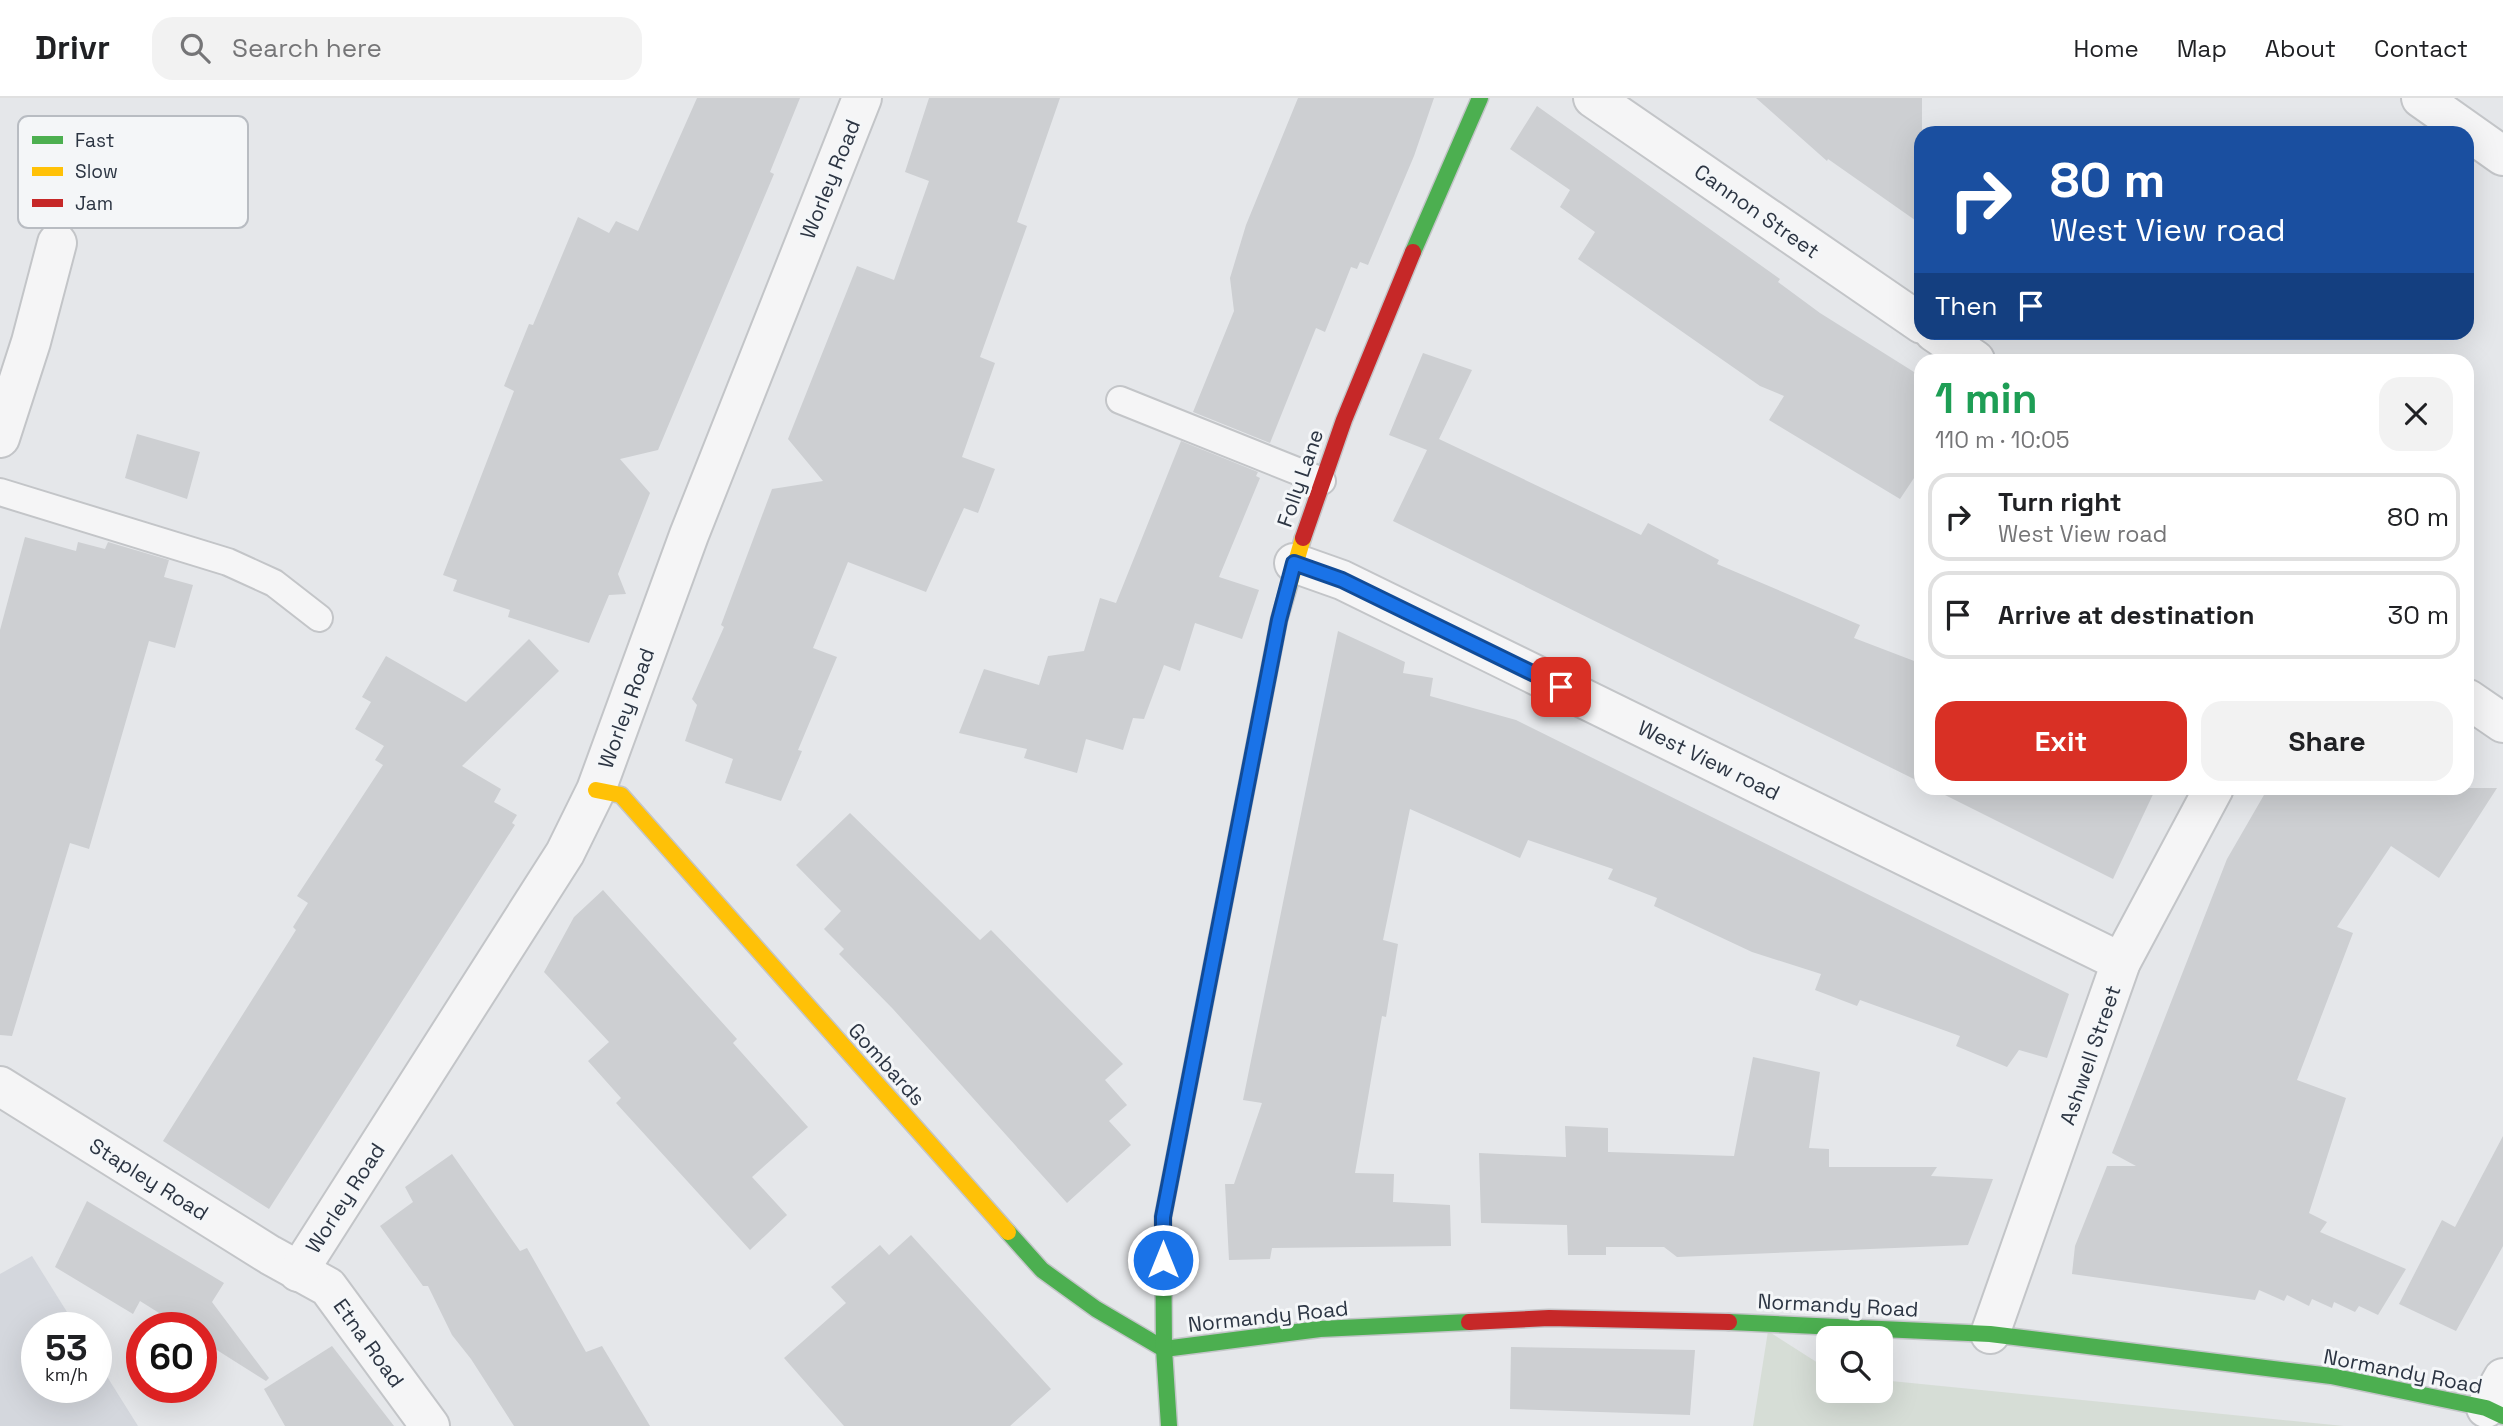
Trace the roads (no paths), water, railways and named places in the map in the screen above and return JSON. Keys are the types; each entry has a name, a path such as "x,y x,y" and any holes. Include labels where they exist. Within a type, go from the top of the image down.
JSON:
{"street":[{"name":"Worley Road","path":"298,1272 565,853 596,790 689,535 862,98"},
{"name":"Folly Lane","path":"1169,1426 1164,1349 1163,1217 1279,620 1294,563 1348,402 1480,98"},
{"name":"Cannon Street","path":"1593,98 1914,319"},
{"path":"2421,98 2461,126"},
{"path":"2474,135 2503,156"},
{"path":"0,438 31,342 57,243"},
{"path":"1946,340 1966,354"},
{"name":"West View road","path":"1294,563 1342,580 2121,962"},
{"path":"2474,703 2503,723"},
{"name":"Gombards","path":"596,790 621,795 1042,1270 1096,1309 1164,1349"},
{"name":"Ashwell Street","path":"1990,1334 2121,962 2210,795"},
{"name":"Stapley Road","path":"0,1086 298,1272"},
{"name":"Etna Road","path":"298,1272 328,1287 430,1426"},
{"name":"Normandy Road","path":"1164,1349 1320,1329 1549,1318 1791,1323 1990,1334 2331,1376 2497,1401"}],"lane":[{"path":"1120,400 1322,481"},
{"path":"0,492 228,562 274,583 319,618"}]}
